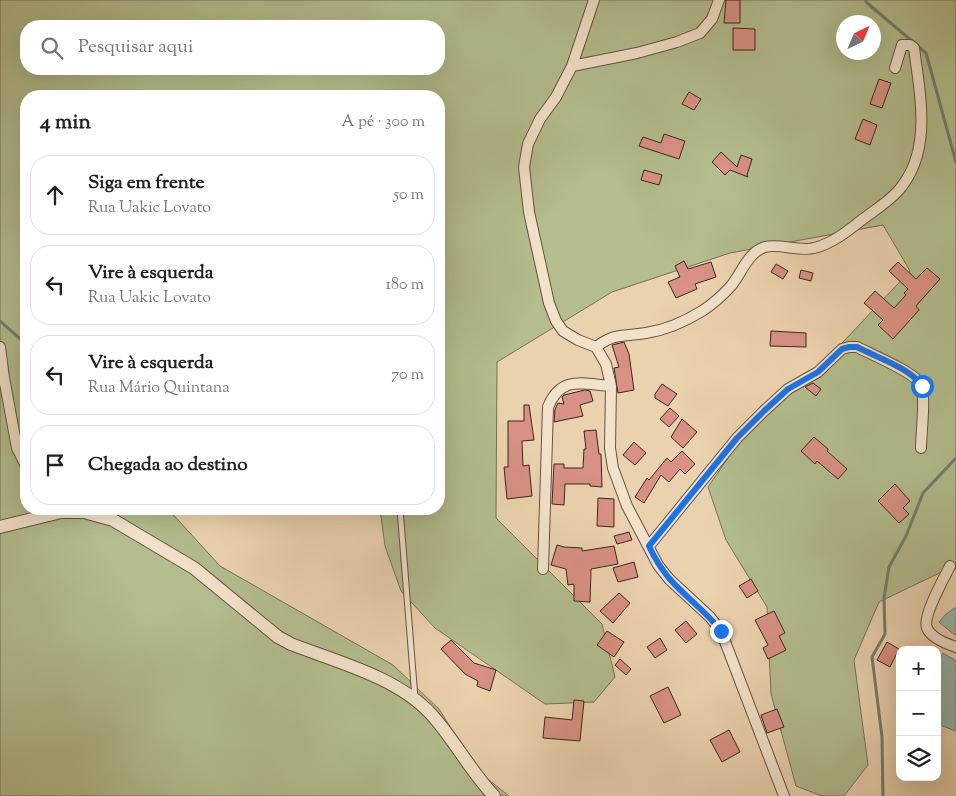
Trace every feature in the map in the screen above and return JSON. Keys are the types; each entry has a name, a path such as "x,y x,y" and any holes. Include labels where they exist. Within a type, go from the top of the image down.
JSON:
{"street":[{"path":"594,0 572,66 556,97 540,119 528,144 524,167 529,212 549,303 556,321 564,331 596,347 606,364 611,386 610,448 614,468 628,506 658,564 669,579 710,617 721,631 784,796"},
{"path":"572,66 637,53 677,42 700,33 712,19 719,0"},
{"path":"596,347 618,335 646,333 668,327 701,312 722,296 732,285 751,256 759,250 767,246 814,249 845,233 899,190 911,173 921,132 921,106 914,48 910,45 902,45 895,68"},
{"path":"0,347 17,448 20,454"},
{"path":"649,546 737,438 788,389 818,372 842,349 857,347 909,373 917,379 922,386 923,397 921,448"},
{"path":"543,569 548,406 553,395 561,387 573,383 611,386"},
{"path":"0,527 39,515"},
{"path":"95,515 113,520 194,568 278,637 391,684 415,699 432,714 482,783 494,796"},
{"path":"950,566 926,621 929,632 956,647"}],"lane":[{"path":"401,515 415,699"}],"green space":[{"path":"0,0 956,0 956,569 952,567 879,602 854,660 868,765 844,796 822,796 796,786 771,694 767,607 726,540 708,487 746,432 811,376 910,271 883,225 730,253 612,292 497,362 496,518 602,624 615,677 594,702 545,704 435,628 401,591 385,546 381,515 445,515 445,90 20,90 20,515 173,515 220,566 393,665 439,709 479,772 509,796 0,796"}],"water":[{"path":"956,607 956,636 939,622"},
{"path":"943,653 956,661 956,731 941,725 941,657"}],"building":[{"path":"726,0 740,0 740,23 724,23"},
{"path":"733,28 755,29 755,50 733,50"},
{"path":"879,79 891,83 882,108 870,104"},
{"path":"689,92 701,99 694,110 682,104"},
{"path":"863,119 877,125 870,145 855,139"},
{"path":"664,134 685,141 679,159 639,146 643,137 661,143"},
{"path":"721,152 737,167 741,155 752,159 748,177 730,170 725,175 712,162"},
{"path":"644,170 662,175 659,185 641,180"},
{"path":"684,261 688,269 711,262 716,277 695,284 697,289 676,298 668,282 680,277 675,266"},
{"path":"898,262 916,279 927,268 940,279 916,306 919,310 893,339 878,325 883,320 864,303 875,291 894,308 906,295 904,293 908,289 889,271"},
{"path":"776,264 788,271 783,279 771,272"},
{"path":"801,270 813,273 811,281 799,278"},
{"path":"771,331 806,333 806,347 770,346"},
{"path":"624,342 629,354 634,390 618,393 614,368 619,367 612,345"},
{"path":"813,383 821,389 816,396 805,387"},
{"path":"662,384 677,394 668,406 655,398 655,394"},
{"path":"585,390 590,391 593,401 580,405 583,416 554,422 555,409 558,403 564,404 562,397"},
{"path":"524,405 529,405 534,440 522,441 523,466 529,465 532,496 507,499 504,467 508,467 508,421 524,421"},
{"path":"670,408 679,416 669,427 660,419"},
{"path":"682,419 697,432 683,448 671,437"},
{"path":"596,430 599,454 601,454 602,487 590,486 590,484 565,484 564,505 552,504 554,464 564,464 564,468 583,468 584,449 586,449 584,431"},
{"path":"814,437 847,469 838,479 817,461 815,464 801,451"},
{"path":"634,442 646,453 635,465 623,455"},
{"path":"682,451 695,464 685,474 680,469 669,482 661,475 644,503 635,497 647,478 649,480 667,458 671,462"},
{"path":"895,484 910,501 903,508 909,514 899,523 878,501"},
{"path":"598,498 614,499 614,527 597,526"},
{"path":"629,532 632,540 617,544 614,536"},
{"path":"557,545 582,548 582,551 614,546 618,564 591,569 590,602 574,601 574,584 568,585 566,569 551,565"},
{"path":"634,562 638,577 618,582 613,568"},
{"path":"751,579 758,591 747,598 739,586"},
{"path":"619,593 630,603 613,623 600,611"},
{"path":"774,611 785,633 779,636 786,650 768,659 763,648 768,645 755,620"},
{"path":"686,621 697,634 686,643 675,630"},
{"path":"607,631 624,642 614,657 597,645"},
{"path":"660,638 667,650 655,658 647,647"},
{"path":"451,640 474,663 496,670 490,691 477,686 478,681 465,674 441,649"},
{"path":"887,642 896,647 896,655 890,667 877,660"},
{"path":"620,659 631,669 626,675 615,665"},
{"path":"668,687 681,715 664,723 650,696"},
{"path":"574,700 584,701 580,741 543,738 545,717 572,720"},
{"path":"777,709 784,727 767,733 761,715"},
{"path":"729,730 740,752 722,762 710,740"}],"waterway":[{"path":"866,0 926,53 956,162"},
{"path":"0,321 20,339"},
{"path":"883,796 882,737 872,657 885,634 884,598 889,567 906,536 923,493 956,458"}],"route":[{"path":"721,631 710,617 669,579 658,564 649,546 737,438 788,389 818,372 842,349 849,347 857,347 909,373 922,386"}]}
